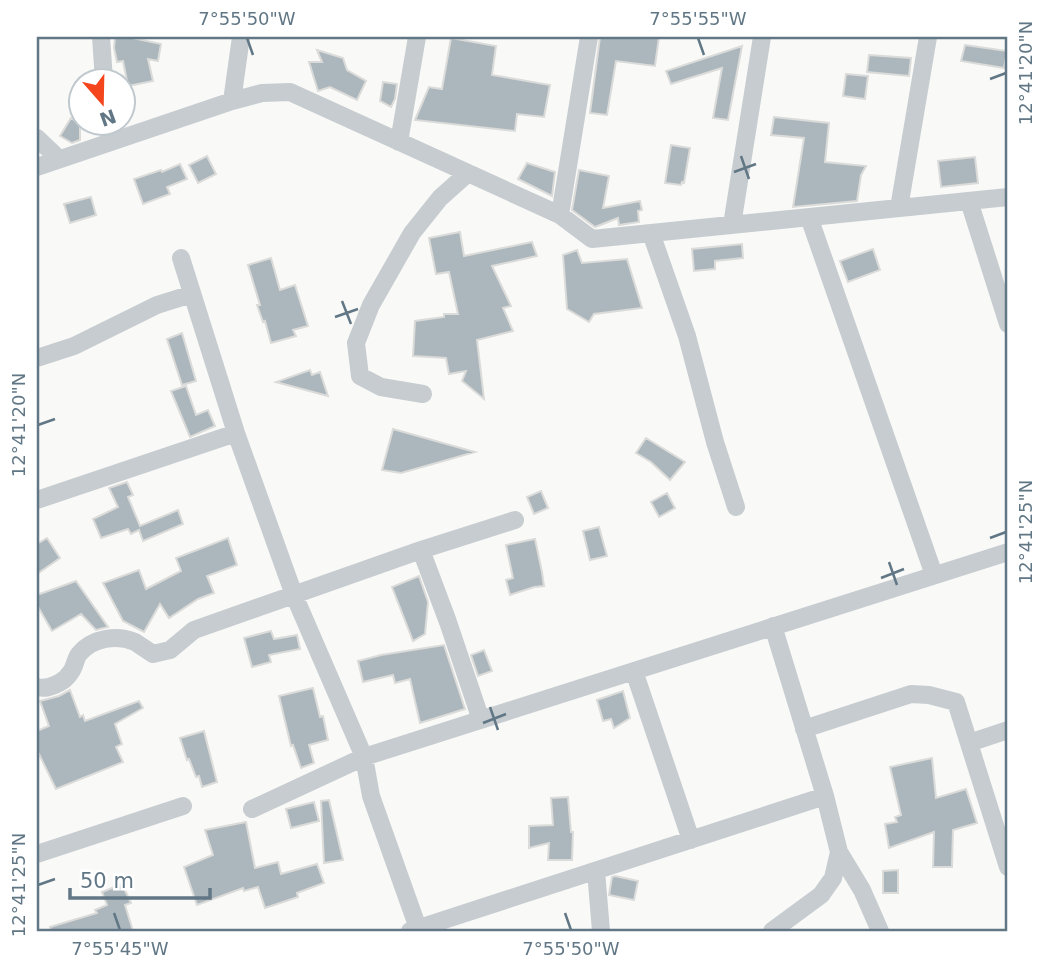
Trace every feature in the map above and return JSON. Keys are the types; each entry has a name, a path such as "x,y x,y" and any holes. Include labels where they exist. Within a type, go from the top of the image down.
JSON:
{"street":[{"path":"101,37 103,66"},
{"path":"232,101 242,37"},
{"path":"399,142 417,37"},
{"path":"560,215 589,37"},
{"path":"732,225 762,37"},
{"path":"899,208 928,37"},
{"path":"37,167 232,101 262,93 290,93 560,215 592,239 1008,198"},
{"path":"108,136 108,142"},
{"path":"37,138 59,159"},
{"path":"423,394 381,387 360,376 356,343 371,305 412,233 440,198 468,173"},
{"path":"968,201 1008,324"},
{"path":"809,217 934,575"},
{"path":"651,233 687,337 715,442 736,507"},
{"path":"181,258 236,433 294,595 364,757 371,796 416,930 825,796"},
{"path":"37,358 74,345 157,305 192,294"},
{"path":"37,500 236,433"},
{"path":"37,687 43,689 57,684 70,675 79,654 94,642 113,638 132,641 153,654 170,650 194,630 515,520"},
{"path":"421,550 481,720"},
{"path":"252,809 364,757 1008,552"},
{"path":"773,626 825,796 839,852 862,890 880,931"},
{"path":"634,671 691,840"},
{"path":"804,729 911,694 929,695 956,702 1008,867"},
{"path":"969,743 1008,730"},
{"path":"37,854 183,806"},
{"path":"772,931 821,895 833,878 839,852"},
{"path":"596,871 601,931"}],"building":[{"path":"115,37 161,44 158,61 148,59 153,81 136,84 136,66 124,66 123,61 117,62"},
{"path":"600,37 659,37 655,66 616,61 607,115 590,113"},
{"path":"451,38 496,46 492,75 550,85 544,117 517,114 515,131 415,120 429,87 442,89"},
{"path":"965,45 1007,51 1004,68 961,61"},
{"path":"742,46 728,120 713,118 722,68 671,84 666,71"},
{"path":"317,50 343,58 347,70 366,81 357,100 330,87 318,91 309,62 322,62"},
{"path":"869,55 911,58 909,76 867,72"},
{"path":"846,74 868,76 865,99 843,96"},
{"path":"383,82 397,84 391,107 380,101"},
{"path":"774,117 829,123 825,162 866,166 861,175 857,201 793,207 804,138 771,135"},
{"path":"66,126 66,136 80,136 80,140 72,143 60,136"},
{"path":"671,145 690,148 684,183 681,185 665,183"},
{"path":"207,156 216,174 198,183 189,165"},
{"path":"975,157 978,183 941,187 938,161"},
{"path":"527,163 555,172 552,196 518,179"},
{"path":"180,164 187,179 167,187 170,194 143,204 134,179"},
{"path":"579,170 609,176 603,208 640,201 642,210 638,211 639,222 619,225 618,218 595,227 572,210"},
{"path":"91,197 96,215 70,223 64,204"},
{"path":"460,232 464,256 532,242 537,256 492,266 511,306 503,308 513,331 477,340 484,399 462,381 466,371 449,374 446,358 413,356 415,321 444,317 444,314 458,314 449,272 436,274 429,238"},
{"path":"742,244 743,258 715,261 715,269 694,271 692,249"},
{"path":"873,249 880,270 848,282 840,261"},
{"path":"577,250 582,263 627,259 642,308 594,314 589,322 567,309 563,255"},
{"path":"271,258 280,290 295,285 308,326 293,330 296,336 271,343 257,305 260,305 248,265"},
{"path":"182,333 196,381 182,385 167,339"},
{"path":"310,370 312,375 320,372 328,396 276,382"},
{"path":"186,386 196,415 208,410 215,426 190,437 171,391"},
{"path":"393,429 475,452 401,473 382,470"},
{"path":"646,438 685,462 670,480 651,462 636,453"},
{"path":"127,482 133,495 128,497 140,526 178,510 183,524 143,541 139,530 131,534 128,529 101,538 93,519 118,507 109,488"},
{"path":"541,491 548,508 534,514 527,497"},
{"path":"667,493 675,508 659,517 651,502"},
{"path":"599,527 607,556 590,560 583,531"},
{"path":"47,538 60,558 37,574 37,544"},
{"path":"228,538 237,565 207,576 214,593 198,599 169,618 160,604 144,632 123,621 103,583 139,570 146,589 181,571 176,558"},
{"path":"535,539 544,586 510,595 506,580 513,578 506,545"},
{"path":"419,576 428,602 425,634 413,641 392,587"},
{"path":"76,581 108,627 96,630 81,614 52,631 37,605 37,595"},
{"path":"271,631 274,639 297,635 300,649 269,655 271,662 252,667 244,638"},
{"path":"444,645 465,709 420,723 410,679 395,683 393,675 363,682 358,661"},
{"path":"484,650 492,671 478,676 471,655"},
{"path":"313,688 328,740 309,745 314,763 301,768 293,745 291,746 279,696"},
{"path":"70,690 80,717 83,715 85,721 139,701 143,708 115,724 122,744 116,747 123,762 56,789 37,750 37,731 49,726 40,701"},
{"path":"623,691 630,718 614,728 611,719 603,721 597,700"},
{"path":"204,731 217,782 202,787 199,776 196,777 189,759 187,760 180,738"},
{"path":"932,758 936,798 966,789 977,823 953,830 952,867 933,867 934,832 889,848 885,824 897,822 895,817 901,815 890,767"},
{"path":"568,797 573,832 572,860 548,860 549,843 529,848 529,826 553,825 551,798"},
{"path":"329,800 343,860 324,863 321,801"},
{"path":"314,802 319,821 291,828 286,809"},
{"path":"246,822 255,868 278,862 281,874 317,864 324,883 297,893 298,897 265,908 258,887 244,891 243,888 197,905 184,867 213,855 205,830"},
{"path":"898,870 898,893 883,893 883,871"},
{"path":"612,877 638,881 634,900 609,895"},
{"path":"122,884 131,903 125,905 133,931 51,931 50,927 97,913 95,910 107,905 102,892"}]}
